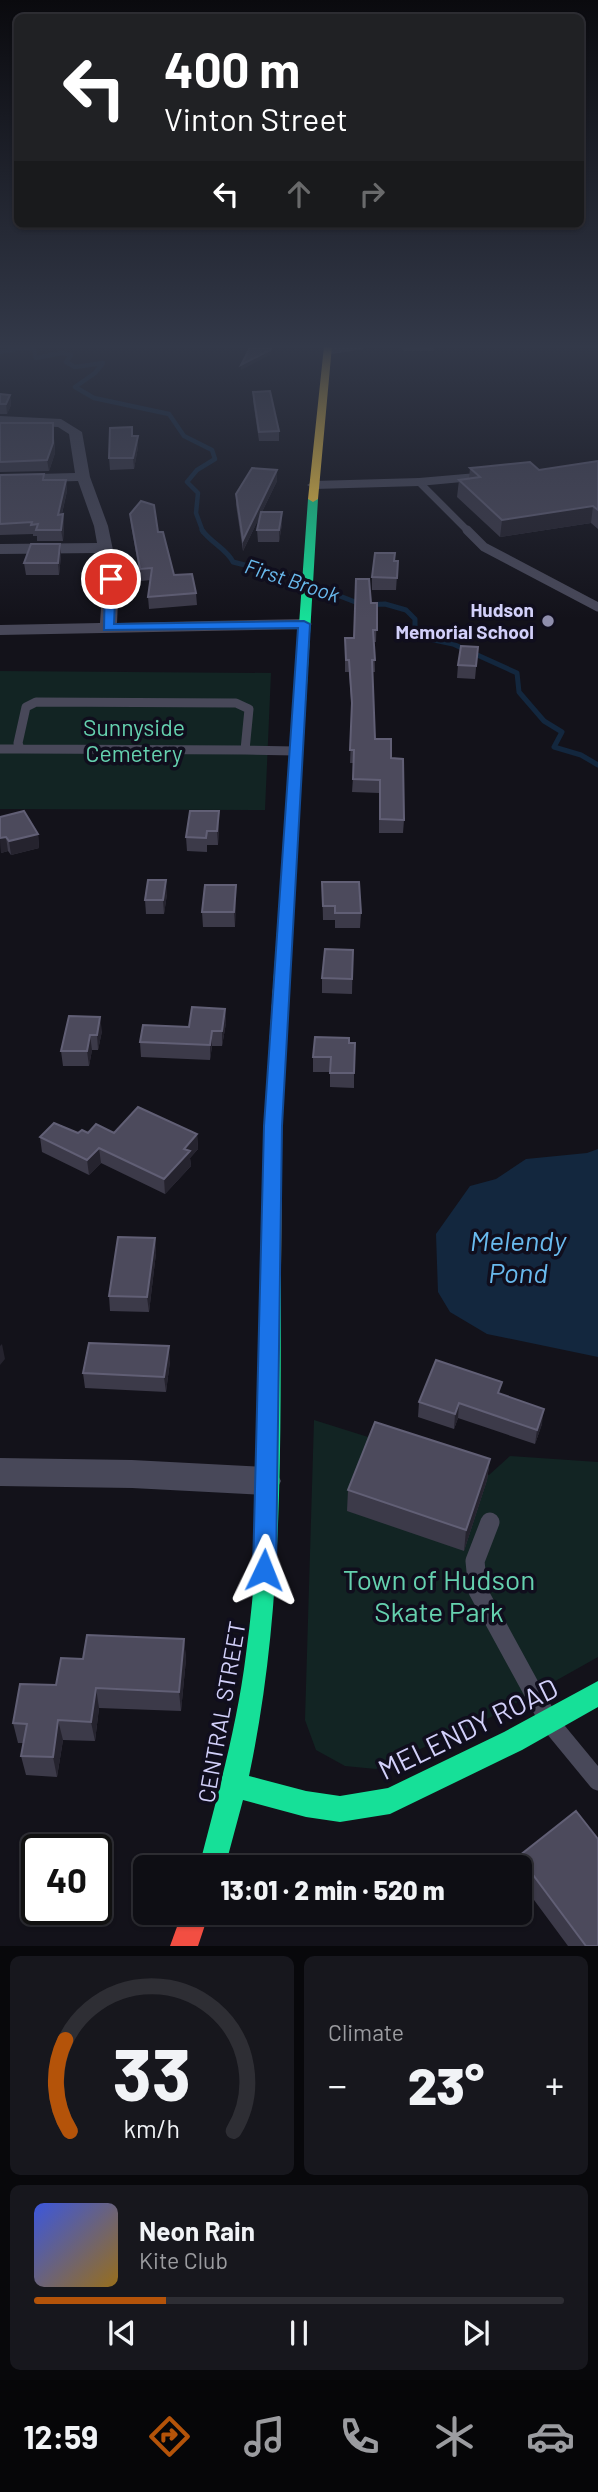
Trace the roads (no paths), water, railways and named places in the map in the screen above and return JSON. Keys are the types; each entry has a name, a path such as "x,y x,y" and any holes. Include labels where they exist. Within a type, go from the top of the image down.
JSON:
{"street":[{"path":"76,437 83,477 101,526 111,579 108,628"},
{"name":"CENTRAL STREET","path":"216,1855 236,1785 253,1693 262,1622 266,1544 273,1126 295,751 319,437"},
{"path":"314,485 419,482 520,473"},
{"path":"0,479 83,477"},
{"path":"0,549 105,548"},
{"path":"0,630 304,624"},
{"path":"0,1472 132,1474 265,1481"},
{"name":"MELENDY ROAD","path":"236,1785 306,1804 340,1809 390,1801 513,1741 598,1693"},
{"path":"184,1946 192,1925"}],"lane":[{"path":"419,482 484,547 598,607"},
{"path":"20,749 18,743 26,708 43,701 242,704 249,709 245,750"},
{"path":"0,749 295,751"},
{"path":"490,1522 475,1561 478,1591 549,1721 598,1782"}],"water":[{"name":"Melendy Pond","path":"598,1149 598,1357 487,1334 450,1312 438,1292 436,1234 470,1186 496,1179 526,1159 587,1153"}],"waterway":[{"name":"First Brook","path":"186,437 212,450 215,459 197,470 187,482 198,493 196,513 202,531"},
{"name":"First Brook","path":"202,531 233,562 288,576 363,605 385,604 406,610 415,619 415,636 453,644 517,673 519,692 544,721 562,732 554,747 581,755 598,765"}],"place":[{"name":"Hudson Memorial School","path":"548,621"}],"park label":[{"name":"Sunnyside Cemetery","path":"134,741"},
{"name":"Town of Hudson Skate Park","path":"439,1596"}]}
